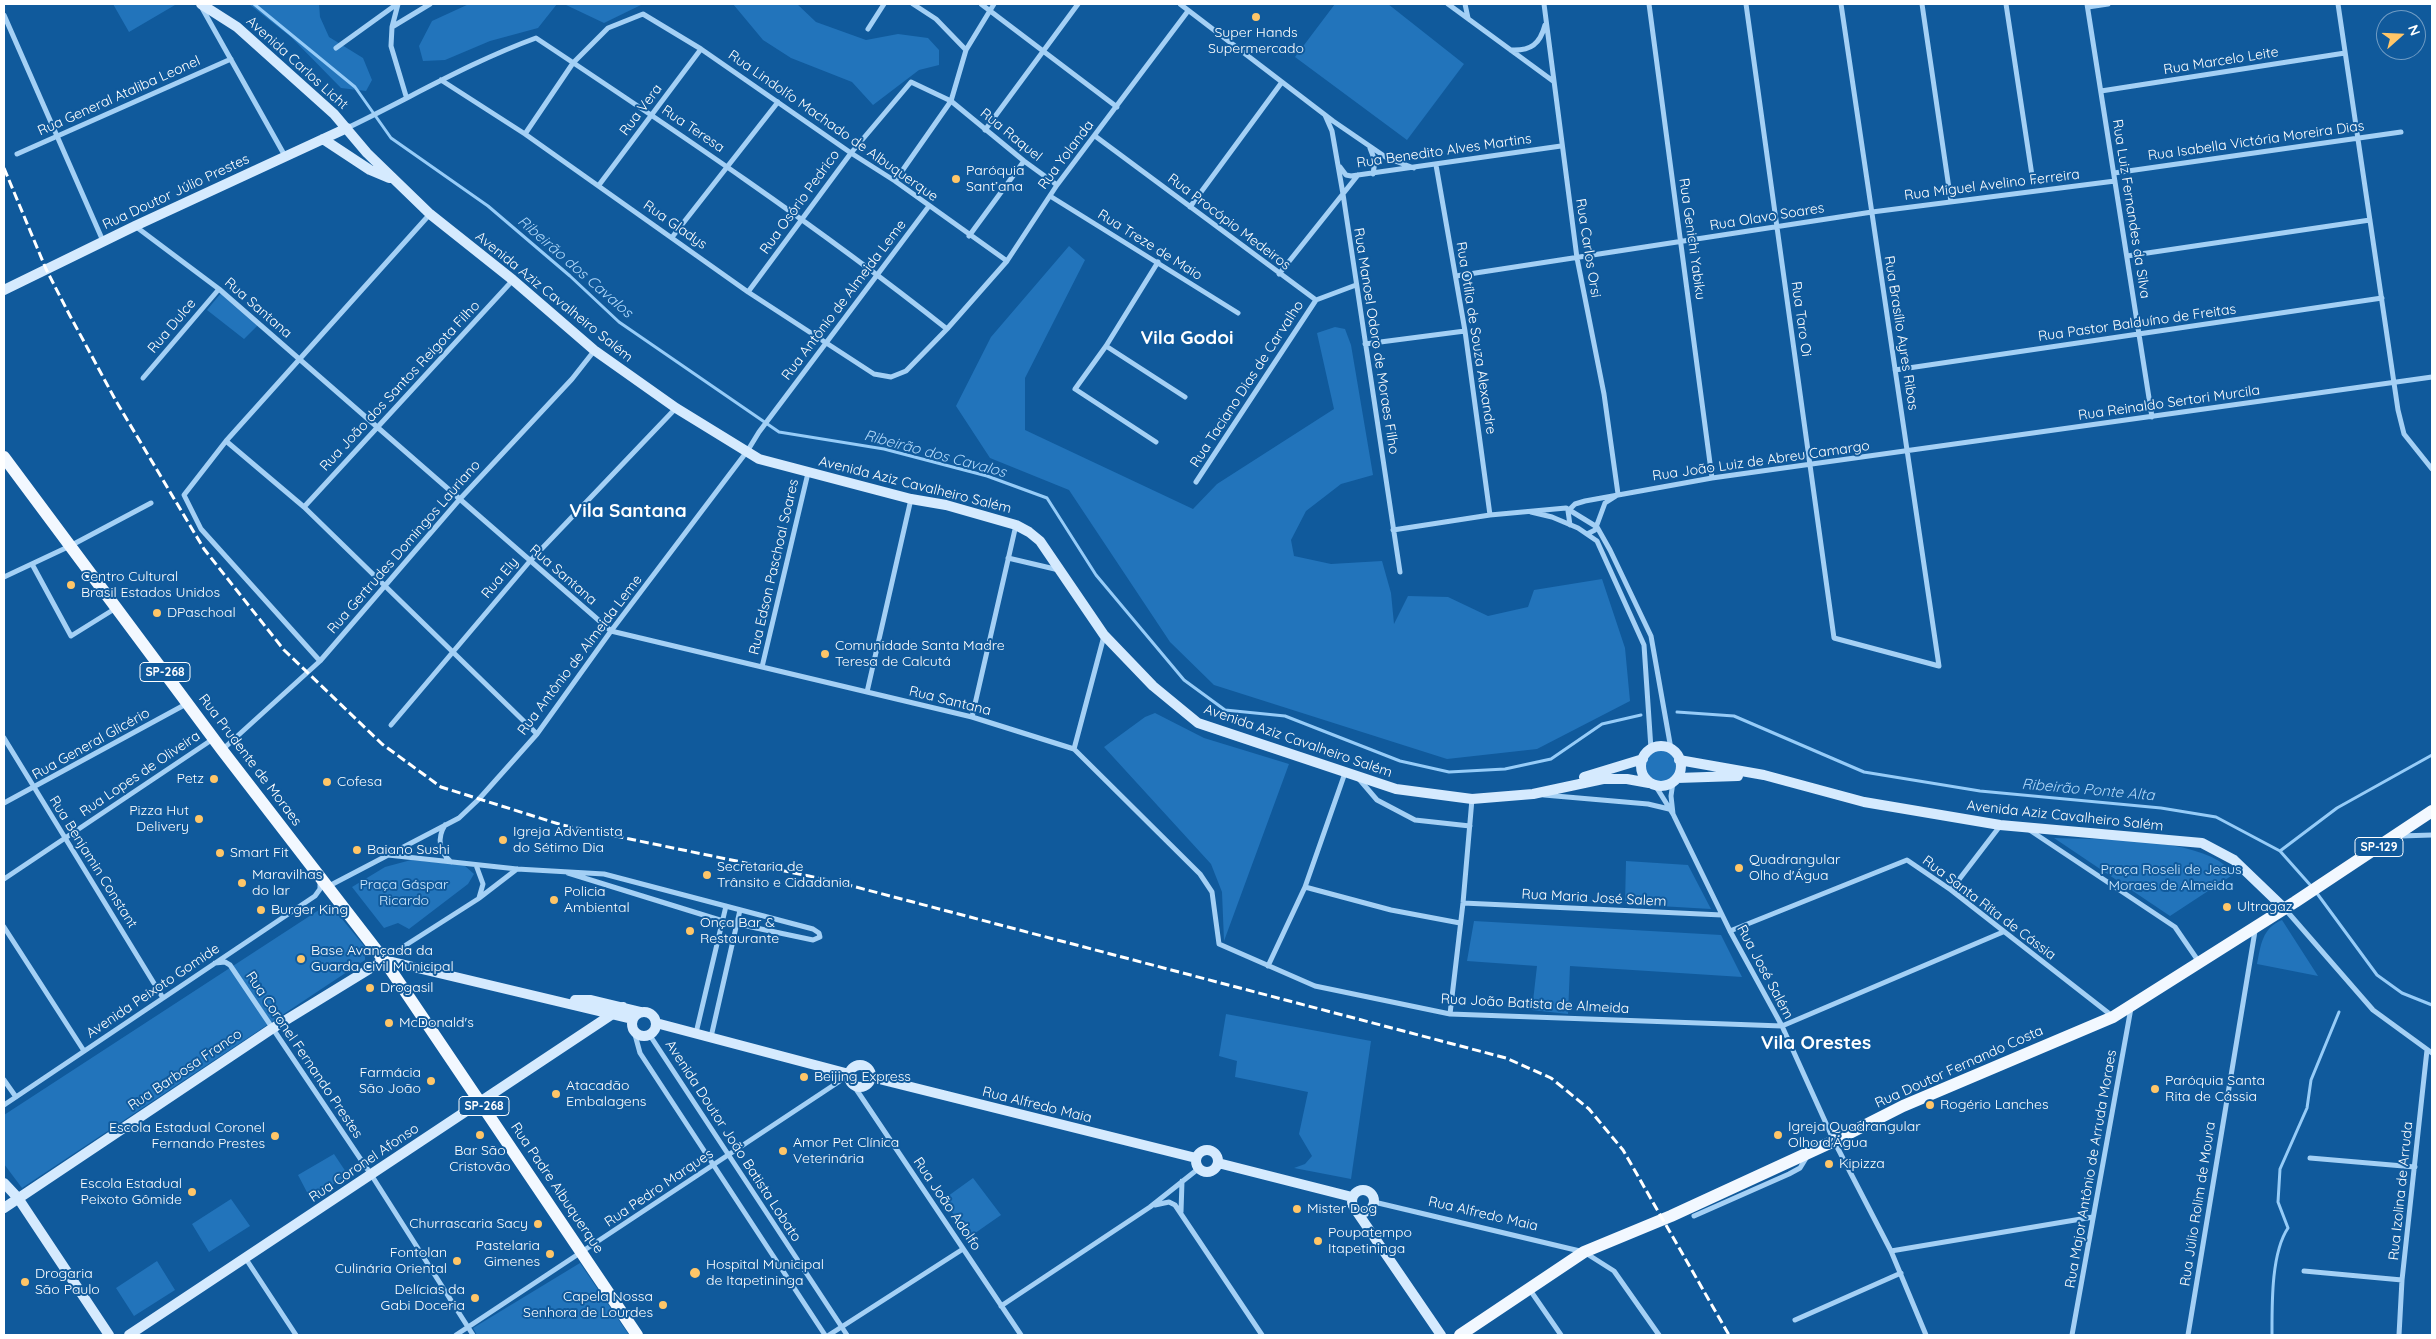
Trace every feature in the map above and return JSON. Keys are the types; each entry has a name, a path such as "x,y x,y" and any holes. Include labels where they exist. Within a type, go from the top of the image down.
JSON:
{"main road":[{"name":"Avenida Carlos Licht","path":"200,4 237,27 334,114 347,128"},
{"name":"Rua Doutor Júlio Prestes","path":"4,290 135,226 347,128"},
{"name":"Avenida Aziz Cavalheiro Salém","path":"347,128 395,181 430,214 513,280 594,350 676,408 748,450 759,459 911,499 946,505 1016,525 1029,532 1040,541 1104,634 1153,686 1198,723 1396,789 1472,799 1529,794 1603,779 1627,779 1652,784"},
{"path":"323,139 370,170 395,181"},
{"name":"Rua Prudente de Moraes","path":"4,457 222,750 384,960"},
{"path":"1664,747 1671,749 1679,760 1680,772 1675,780 1661,786 1652,784 1642,772 1642,759 1651,749 1664,747"},
{"name":"Avenida Aziz Cavalheiro Salém","path":"1529,794 1642,759"},
{"name":"Avenida Aziz Cavalheiro Salém","path":"1679,760 1764,775 1864,802 2000,826 2202,843 2234,860 2285,909"},
{"name":"Avenida Aziz Cavalheiro Salém","path":"1675,780 1764,775"},
{"name":"SP-129","path":"2395,837 2432,811"},
{"name":"Rua Doutor Fernando Costa","path":"1460,1335 1530,1290 1584,1252 1673,1215 1834,1141 1903,1106 2113,1017 2200,964 2395,837"},
{"path":"384,960 554,999 641,1012 652,1015 656,1023 654,1030 649,1034 640,1035 634,1031 632,1019 618,1010"},
{"name":"Rua Barbosa Franco","path":"4,1208 17,1196 273,1028 384,960"},
{"name":"Rua Padre Albuquerque","path":"384,960 481,1101 637,1335"},
{"name":"Rua Coronel Afonso","path":"128,1335 372,1176 618,1010"},
{"path":"632,1019 641,1012"},
{"path":"656,1023 849,1074"},
{"path":"862,1065 869,1069 871,1077 867,1086 860,1088 854,1086 849,1074 855,1066 862,1065"},
{"name":"Rua Alfredo Maia","path":"871,1077 1196,1158"},
{"path":"1209,1150 1217,1156 1218,1163 1216,1169 1204,1172 1198,1169 1196,1158 1202,1151 1209,1150"},
{"path":"1218,1163 1352,1197"},
{"path":"4,1183 17,1196 109,1335"},
{"path":"1352,1197 1356,1192 1365,1190 1373,1196 1372,1208 1366,1212 1360,1212 1355,1209"},
{"path":"1352,1197 1355,1209 1441,1335"}],"street":[{"path":"200,4 285,156"},
{"path":"398,4 392,26 391,46 406,96"},
{"path":"336,48 398,4"},
{"path":"392,26 430,4"},
{"path":"868,29 884,4"},
{"path":"913,4 936,19 966,50"},
{"path":"981,4 1117,107"},
{"path":"896,181 951,101 966,50 994,4"},
{"path":"985,130 1078,4"},
{"path":"1180,4 1342,128 1387,158 1414,168"},
{"path":"1448,4 1553,81"},
{"path":"1465,4 1469,19"},
{"name":"Rua Carlos Orsi","path":"1544,4 1577,258 1604,394 1618,494"},
{"name":"Rua Genichi Yabiku","path":"1648,4 1682,241 1712,478"},
{"name":"Rua Taro Oi","path":"1746,4 1834,638"},
{"name":"Rua Brasílio Ayres Ribas","path":"1834,638 1939,666 1842,4"},
{"path":"1922,4 1951,202"},
{"path":"2006,4 2033,182"},
{"path":"2087,5 2108,4"},
{"path":"2338,4 2394,382 2404,434 2432,470"},
{"name":"Rua Luiz Fernandes da Silva","path":"2087,5 2152,417"},
{"name":"Rua Yolanda","path":"898,374 906,371 947,329 1006,261 1057,185 1188,11"},
{"name":"Rua Lindolfo Machado de Albuquerque","path":"573,63 608,28 643,14 701,48 851,153 896,181 969,236 1006,261"},
{"path":"4,15 103,242"},
{"path":"1510,50 1528,50 1534,47 1539,41 1546,22"},
{"name":"Rua Teresa","path":"385,109 406,96 503,50 536,38 727,165 877,274 947,329"},
{"name":"Rua Vera","path":"599,185 701,48"},
{"name":"Rua Marcelo Leite","path":"2101,91 2346,53"},
{"name":"Rua General Ataliba Leonel","path":"17,154 56,135 231,59"},
{"path":"525,134 573,63"},
{"name":"Rua Gladys","path":"441,80 525,134 673,236 748,292 874,374 891,378 898,374"},
{"name":"Rua Raquel","path":"911,82 951,101 1024,161 1057,185"},
{"name":"Rua Osório Pedrico","path":"748,292 851,153 911,82"},
{"path":"1190,207 1282,82"},
{"path":"673,236 778,102"},
{"name":"Rua Doutor Júlio Prestes","path":"347,128 385,109"},
{"name":"Rua Manoel Odoro de Moraes Filho","path":"1325,115 1332,137 1343,194 1400,572"},
{"path":"1332,137 1336,129 1342,128"},
{"name":"Rua Isabella Victória Moreira Dias","path":"2114,173 2401,132"},
{"name":"Rua Procópio Medeiros","path":"1095,136 1316,300"},
{"name":"Rua Benedito Alves Martins","path":"1337,162 1346,175 1373,174 1561,146"},
{"path":"1370,147 1376,161 1373,174"},
{"path":"969,236 1024,161"},
{"name":"Rua Otília de Souza Alexandre","path":"1436,165 1465,330 1490,515"},
{"path":"1279,274 1358,175"},
{"name":"Rua Miguel Avelino Ferreira","path":"1872,212 2115,181"},
{"name":"Rua Treze de Maio","path":"1050,196 1238,313"},
{"name":"Rua Antônio de Almeida Leme","path":"387,855 465,814 537,734 611,631 929,206"},
{"name":"Rua Olavo Soares","path":"1456,276 1872,212"},
{"path":"320,661 201,529 184,495 226,441 430,214"},
{"path":"2127,256 2370,220"},
{"name":"Rua Santana","path":"135,226 219,288 459,500 611,631 972,717 1074,749"},
{"path":"1156,442 1075,389 1106,346 1158,262"},
{"name":"Rua João dos Santos Reigota Filho","path":"304,507 513,280"},
{"path":"1316,300 1356,285"},
{"name":"Rua Dulce","path":"143,378 219,288"},
{"name":"Rua Pastor Balduíno de Freitas","path":"1895,370 2382,298"},
{"name":"Rua Taciano Dias de Carvalho","path":"1196,482 1316,300"},
{"path":"1365,344 1465,330"},
{"path":"1106,346 1185,396"},
{"name":"Rua Gertrudes Domingos Lauriano","path":"222,750 320,661 459,500 572,379 594,350"},
{"name":"Rua Reinaldo Sertori Murcila","path":"1908,452 2432,377"},
{"name":"Rua Ely","path":"391,725 530,561 676,408"},
{"path":"226,441 304,507 537,734"},
{"name":"Rua João Luiz de Abreu Camargo","path":"1393,530 1490,515 1570,509 1576,504 1618,494 1712,478 1908,452"},
{"name":"Rua Edson Paschoal Soares","path":"762,667 808,473"},
{"path":"1587,534 1597,527 1605,503 1618,494"},
{"path":"867,692 911,499"},
{"path":"4,577 70,546 152,503"},
{"path":"1570,525 1568,516 1570,509 1597,527 1652,636 1671,749"},
{"name":"Rua João Luiz de Abreu Camargo","path":"1525,511 1552,517 1578,528 1597,541 1644,645 1651,749"},
{"path":"972,717 1016,525"},
{"path":"1008,558 1060,570"},
{"path":"32,564 71,636 117,607"},
{"path":"1074,749 1104,634"},
{"name":"Rua General Glicério","path":"4,803 188,703"},
{"name":"Rua Benjamin Constant","path":"4,738 163,998"},
{"name":"Rua Lopes de Oliveira","path":"4,879 214,738"},
{"name":"Rua João Batista de Almeida","path":"1074,749 1200,874 1212,892 1218,944 1315,986 1450,1014 1782,1026 2003,932"},
{"path":"1268,966 1305,887 1346,773"},
{"path":"1357,777 1377,800 1415,820 1470,826"},
{"path":"1529,794 1648,804 1671,812 1671,796 1675,780"},
{"name":"Rua José Salém","path":"1652,784 1671,812 1730,931 1782,1026 1834,1141 1891,1251 1926,1335"},
{"path":"1450,1014 1464,902 1472,799"},
{"path":"445,825 440,836 440,844 443,852 451,862"},
{"path":"1951,890 2000,826"},
{"path":"2025,828 2175,927 2200,964"},
{"path":"2395,837 2432,835"},
{"path":"327,888 387,855 518,869 604,874 813,929 819,933 820,937 813,940 737,924 568,873"},
{"name":"Rua Santa Rita de Cássia","path":"1730,931 1907,860 1951,890 2113,1017"},
{"path":"476,865 483,884 478,899"},
{"path":"384,960 478,899 518,869"},
{"path":"315,896 321,885 318,875"},
{"path":"1305,887 1391,910 1460,923"},
{"path":"315,896 329,894 337,900"},
{"name":"Avenida Peixoto Gomide","path":"4,1105 315,896"},
{"name":"Rua Maria José Salem","path":"1464,902 1722,915"},
{"path":"696,1033 726,906"},
{"path":"2285,909 2373,1010 2430,1052"},
{"path":"711,1037 740,910"},
{"path":"4,927 84,1051"},
{"name":"Rua Júlio Rolim de Moura","path":"2188,1335 2255,928"},
{"name":"Rua Coronel Fernando Prestes","path":"230,965 230,957 239,947"},
{"name":"Rua Coronel Fernando Prestes","path":"215,963 225,962 230,965 372,1176 473,1335"},
{"name":"Rua Major Antônio de Arruda Moraes","path":"2072,1335 2131,1006"},
{"path":"634,1031 640,1053 825,1335"},
{"name":"Avenida Doutor João Batista Lobato","path":"649,1034 847,1335"},
{"name":"Rua Izolina de Arruda","path":"2399,1335 2402,1280 2430,1052"},
{"name":"Rua Pedro Marques","path":"456,1335 583,1253 849,1074"},
{"path":"4,1080 16,1097"},
{"name":"Rua João Adolfo","path":"854,1086 1021,1335"},
{"path":"1694,1216 1794,1171 1804,1163 1808,1153"},
{"path":"2310,1158 2415,1167"},
{"path":"1001,1306 1150,1207 1198,1169"},
{"path":"4,1176 17,1196"},
{"path":"1181,1213 1182,1181"},
{"path":"1150,1207 1170,1202 1181,1213 1262,1335"},
{"name":"Rua Alfredo Maia","path":"1374,1202 1584,1252 1614,1271 1659,1335"},
{"path":"1891,1251 2093,1217"},
{"path":"829,1335 963,1248"},
{"path":"246,1259 296,1335"},
{"path":"2304,1271 2402,1280"},
{"path":"1795,1320 1901,1274"},
{"path":"1530,1290 1561,1335"}],"green space":[{"path":"113,4 174,4 175,5 129,32"},
{"path":"249,4 319,4 320,17 329,37 363,58 372,80 366,91 341,88 291,37"},
{"path":"469,4 557,4 538,28 490,41 445,60 423,61 419,46 432,21"},
{"path":"564,4 643,4 604,23"},
{"path":"733,4 797,4 816,22 866,40 898,34 928,38 939,50 939,65 919,70 873,105 852,82 791,58 763,40"},
{"path":"1335,4 1388,4 1464,64 1407,140 1295,57"},
{"path":"1069,246 1085,260 1025,378 1025,430 1193,509 1217,484 1334,409 1317,333 1335,327 1345,329 1351,345 1373,475 1341,484 1306,511 1291,540 1294,556 1331,564 1382,561 1391,593 1394,624 1408,596 1448,597 1488,616 1528,607 1534,590 1602,579 1625,648 1630,701 1537,749 1447,759 1214,685 1170,642 1069,490 990,458 956,406 991,337"},
{"path":"221,293 258,325 244,339 207,310"},
{"path":"1155,713 1204,738 1289,764 1224,941 1222,892 1211,864 1104,747 1145,717"},
{"path":"1661,750 1672,755 1677,766 1672,777 1661,782 1650,777 1645,766 1650,755"},
{"name":"Praça Roseli de Jesus Moraes de Almeida","path":"2054,838 2139,841 2183,848 2202,853 2219,861 2234,874 2170,916"},
{"name":"Praça Gáspar Ricardo","path":"411,860 464,865 474,874 468,884 409,929 398,923 384,928 352,887 385,867"},
{"path":"1626,861 1688,865 1711,909 1625,904"},
{"path":"325,906 333,908 365,947 365,960 22,1188 4,1164 4,1115"},
{"path":"2282,920 2318,976 2257,964 2261,944 2266,932 2275,923"},
{"path":"1474,921 1721,935 1742,977 1570,966 1568,1014 1532,1010 1537,966 1467,961"},
{"path":"1226,1014 1371,1041 1351,1179 1294,1168 1305,1164 1312,1156 1299,1134 1308,1092 1235,1077 1237,1061 1219,1056"},
{"path":"334,1154 348,1175 310,1198 298,1175"},
{"path":"973,1178 1001,1215 968,1238 944,1199"},
{"path":"231,1199 250,1226 209,1252 192,1224"},
{"path":"157,1261 175,1290 134,1316 116,1288"},
{"path":"580,1263 629,1335 477,1335 473,1328"}],"waterway":[{"name":"Ribeirão dos Cavalos","path":"254,4 355,87 391,138 488,206 570,276 619,322 779,432 884,449 987,476 1047,498 1096,575 1184,680 1225,710 1285,716 1400,761 1449,772 1505,769 1551,759 1602,724 1641,715"},
{"name":"Ribeirão Ponte Alta","path":"1677,712 1734,716 1864,772 1980,791 2161,808 2216,817 2280,851 2312,887"},
{"path":"2280,851 2337,808 2432,755"},
{"name":"Ribeirão Ponte Alta","path":"2316,892 2377,975 2402,993 2432,1005"},
{"path":"2272,1335 2275,1265 2282,1239 2288,1228 2278,1202 2280,1169 2307,1108 2311,1080 2339,1012"}],"railway":[{"path":"4,168 46,269 68,312 116,401 204,549 284,650 382,744 441,787 562,825 833,881 1506,1058 1551,1078 1589,1109 1623,1150 1729,1335"}],"place":[{"name":"Super Hands Supermercado","path":"1256,17"},
{"name":"Paróquia Sant’ana","path":"956,179"},
{"name":"Centro Cultural Brasil Estados Unidos","path":"71,585"},
{"name":"DPaschoal","path":"157,613"},
{"name":"Comunidade Santa Madre Teresa de Calcutá","path":"825,654"},
{"name":"Petz","path":"214,779"},
{"name":"Cofesa","path":"327,782"},
{"name":"Pizza Hut Delivery","path":"199,819"},
{"name":"Igreja Adventista do Sétimo Dia","path":"503,840"},
{"name":"Baiano Sushi","path":"357,850"},
{"name":"Smart Fit","path":"220,853"},
{"name":"Quadrangular Olho d'Água","path":"1739,868"},
{"name":"Secretaria de Trânsito e Cidadania","path":"707,875"},
{"name":"Maravilhas do lar","path":"242,883"},
{"name":"Policia Ambiental","path":"554,900"},
{"name":"Ultragaz","path":"2227,907"},
{"name":"Burger King","path":"261,910"},
{"name":"Onça Bar & Restaurante","path":"690,931"},
{"name":"Base Avançada da Guarda Civil Municipal","path":"301,959"},
{"name":"Drogasil","path":"370,988"},
{"name":"McDonald's","path":"389,1023"},
{"name":"Beijing Express","path":"804,1077"},
{"name":"Farmácia São João","path":"431,1081"},
{"name":"Paróquia Santa Rita de Cássia","path":"2155,1089"},
{"name":"Atacadão Embalagens","path":"556,1094"},
{"name":"Rogério Lanches","path":"1930,1105"},
{"name":"Bar São Cristovão","path":"480,1135"},
{"name":"Igreja Quadrangular Olho d'Água","path":"1778,1135"},
{"name":"Escola Estadual Coronel Fernando Prestes","path":"275,1136"},
{"name":"Amor Pet Clínica Veterinária","path":"783,1151"},
{"name":"Kipizza","path":"1829,1164"},
{"name":"Escola Estadual Peixoto Gômide","path":"192,1192"},
{"name":"Mister Dog","path":"1297,1209"},
{"name":"Churrascaria Sacy","path":"538,1224"},
{"name":"Poupatempo Itapetininga","path":"1318,1241"},
{"name":"Pastelaria Gimenes","path":"550,1254"},
{"name":"Fontolan Culinária Oriental","path":"457,1261"},
{"name":"Hospital Municipal de Itapetininga","path":"695,1273"},
{"name":"Drogaria São Paulo","path":"25,1282"},
{"name":"Delícias da Gabi Doceria","path":"475,1298"},
{"name":"Capela Nossa Senhora de Lourdes","path":"663,1305"}],"district":[{"name":"Vila Godoi","path":"1187,338"},
{"name":"Vila Santana","path":"628,511"},
{"name":"Vila Orestes","path":"1816,1043"}]}
